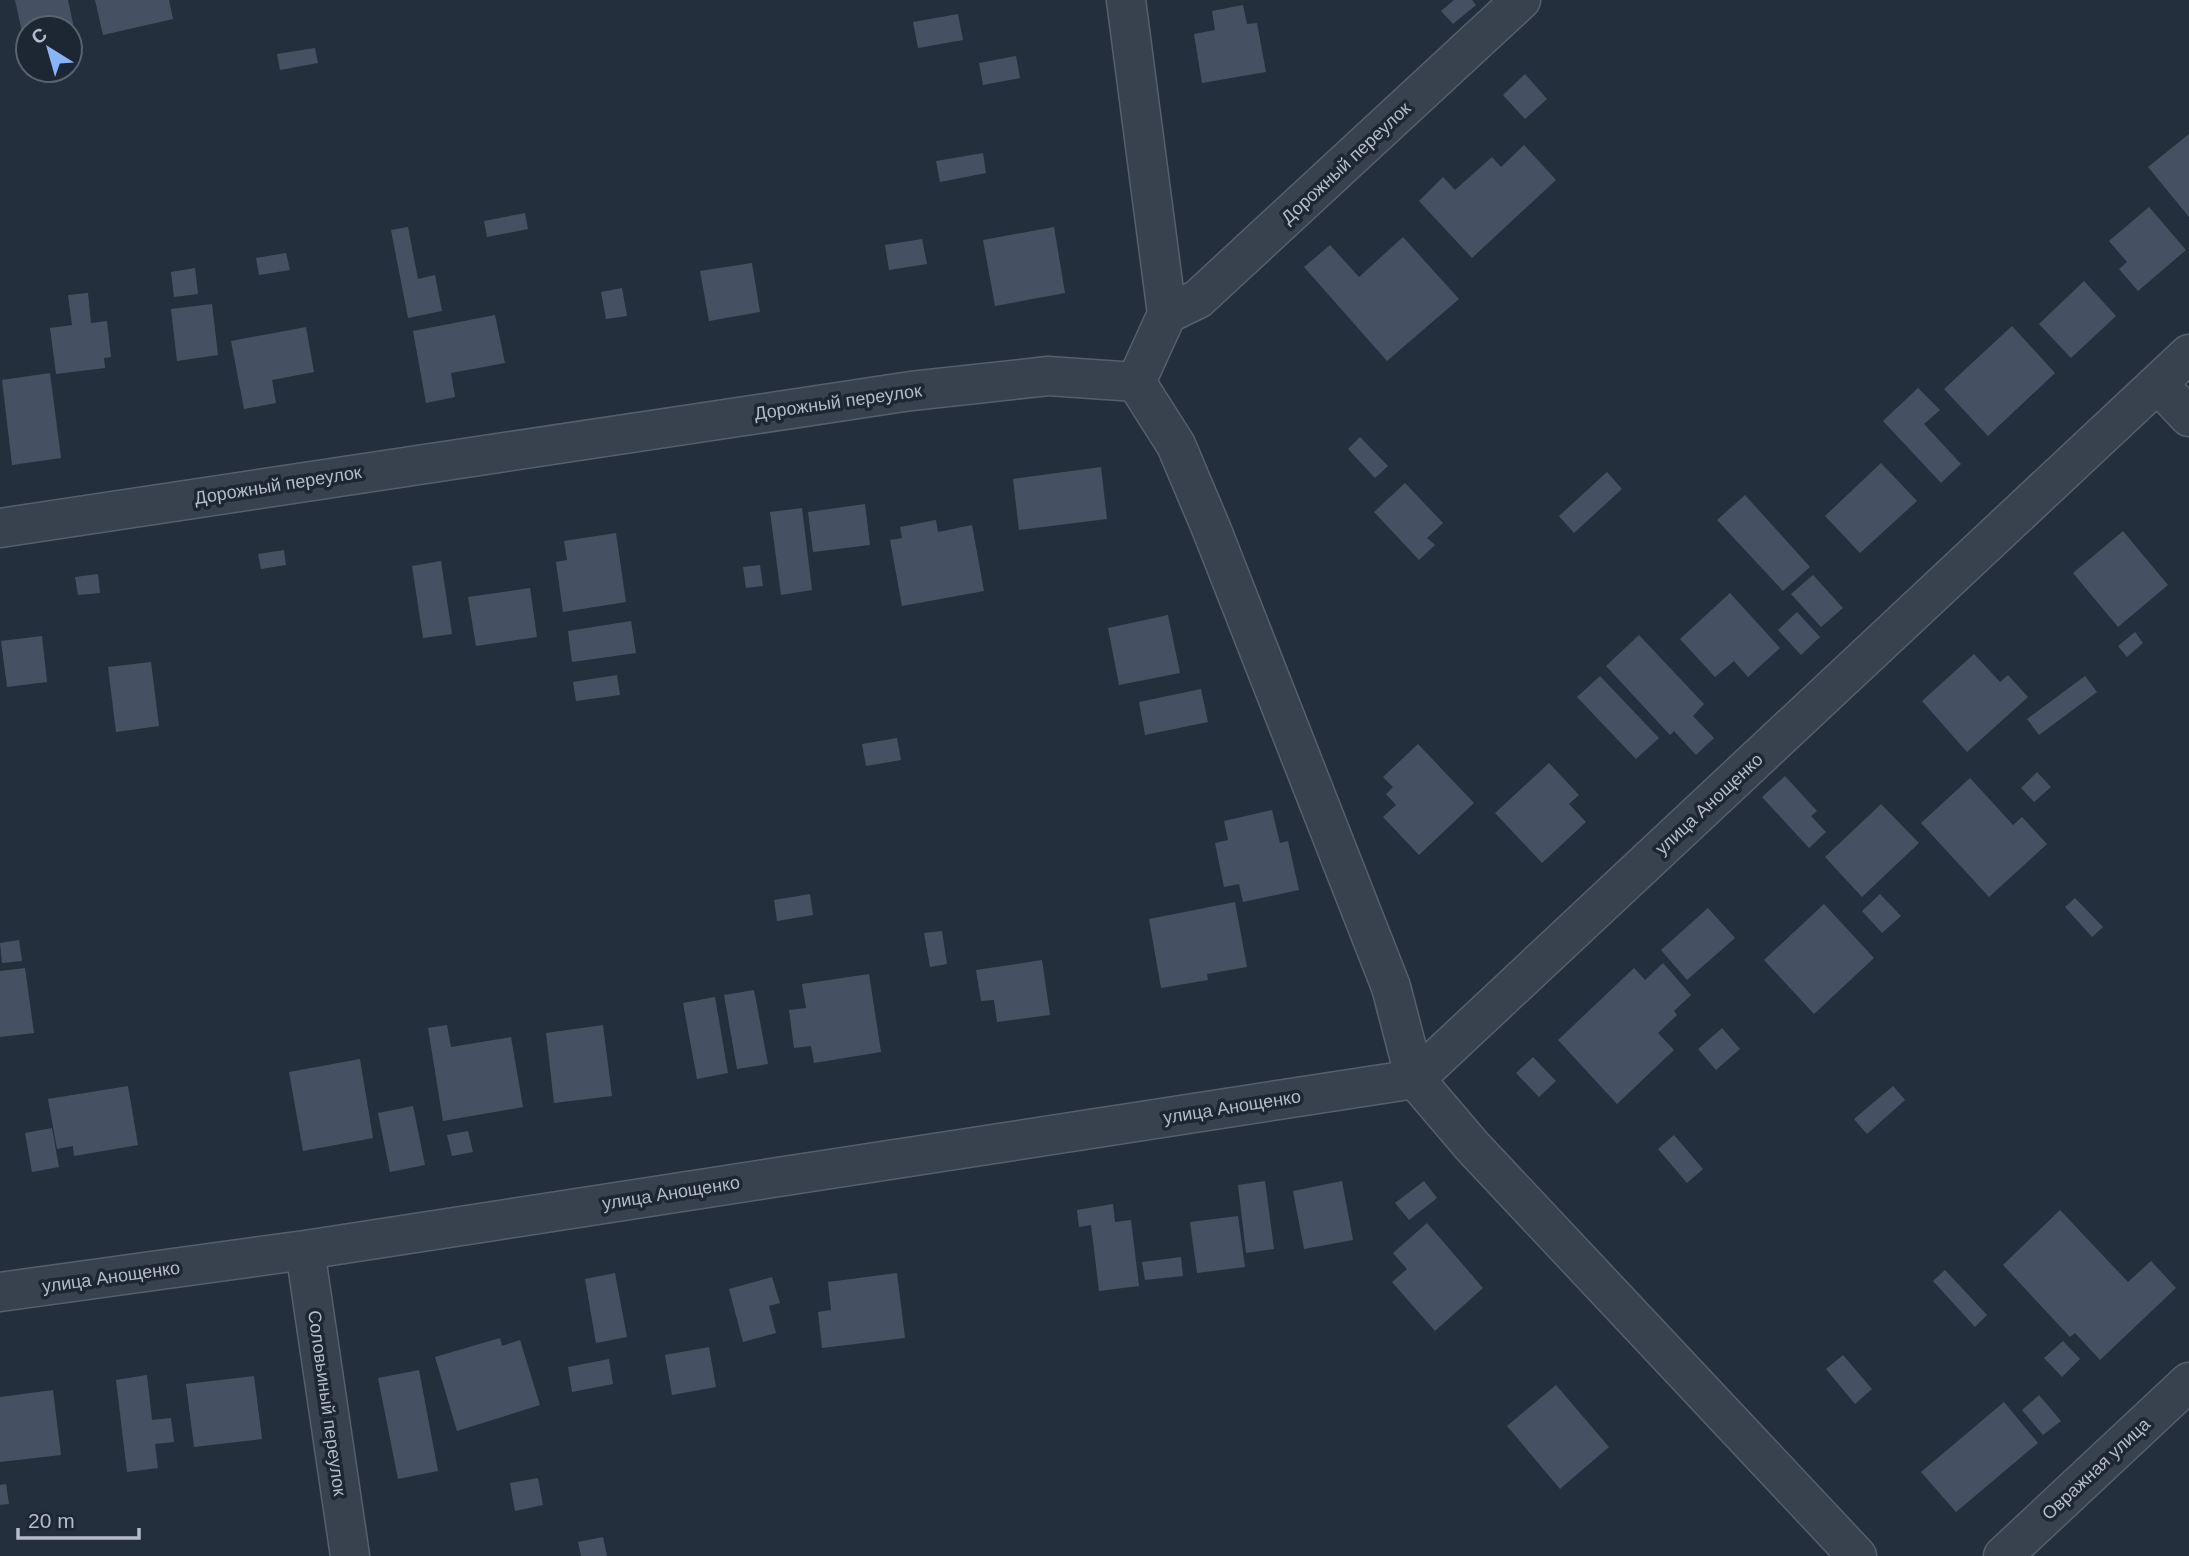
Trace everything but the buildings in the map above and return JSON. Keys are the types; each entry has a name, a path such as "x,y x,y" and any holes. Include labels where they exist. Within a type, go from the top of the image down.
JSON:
{"street":[{"path":"1126,0 1167,314 1136,382 1176,445 1211,528 1391,987 1415,1079 1472,1146 1857,1556"},
{"name":"Дорожный переулок","path":"1167,314 1198,299 1521,0"},
{"name":"улица Анощенко","path":"0,1292 305,1250 1415,1079 2189,354"},
{"name":"Дорожный переулок","path":"0,528 911,391 1048,376 1136,382"},
{"path":"2158,384 2189,417"},
{"name":"Соловьиный переулок","path":"305,1250 350,1556"},
{"name":"Овражная улица","path":"2003,1556 2189,1382"}]}
